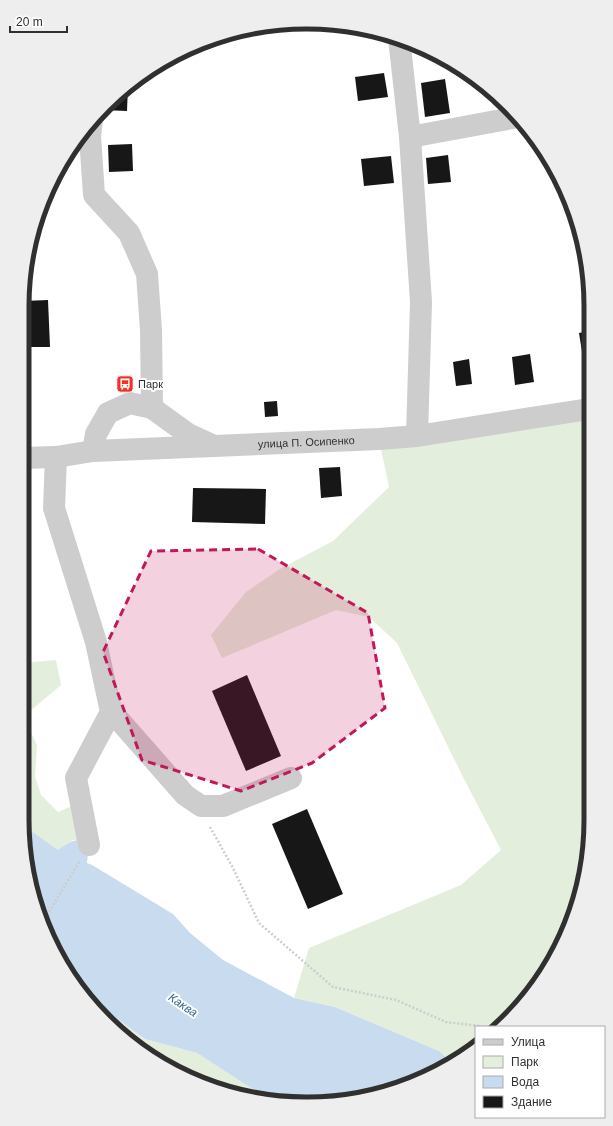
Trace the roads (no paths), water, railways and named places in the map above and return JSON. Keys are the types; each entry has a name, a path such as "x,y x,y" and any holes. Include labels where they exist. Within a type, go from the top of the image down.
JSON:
{"street":[{"path":"400,45 410,137 421,302 417,436"},
{"path":"410,137 510,118"},
{"path":"90,133 94,195 129,233 147,274 151,330 152,408"},
{"path":"93,451 96,434 108,414 130,403 152,408 188,434 215,446"},
{"name":"улица П. Осипенко","path":"29,458 56,457 93,451 417,436 584,410"},
{"path":"56,457 54,508 96,642 112,712 184,795 201,806 223,806 291,778"},
{"path":"89,845 76,778 111,712 108,692"}],"water":[{"name":"Каква","path":"30,831 58,850 73,841 84,842 89,845 87,863 173,914 190,933 223,960 294,998 335,1007 439,1051 447,1059 413,1076 361,1092 343,1095 306,1097 270,1095 259,1093 197,1053 145,1039 104,1009 86,988 66,958 50,926 38,891 31,856"}],"place":[{"name":"Парк","path":"125,384"}]}
